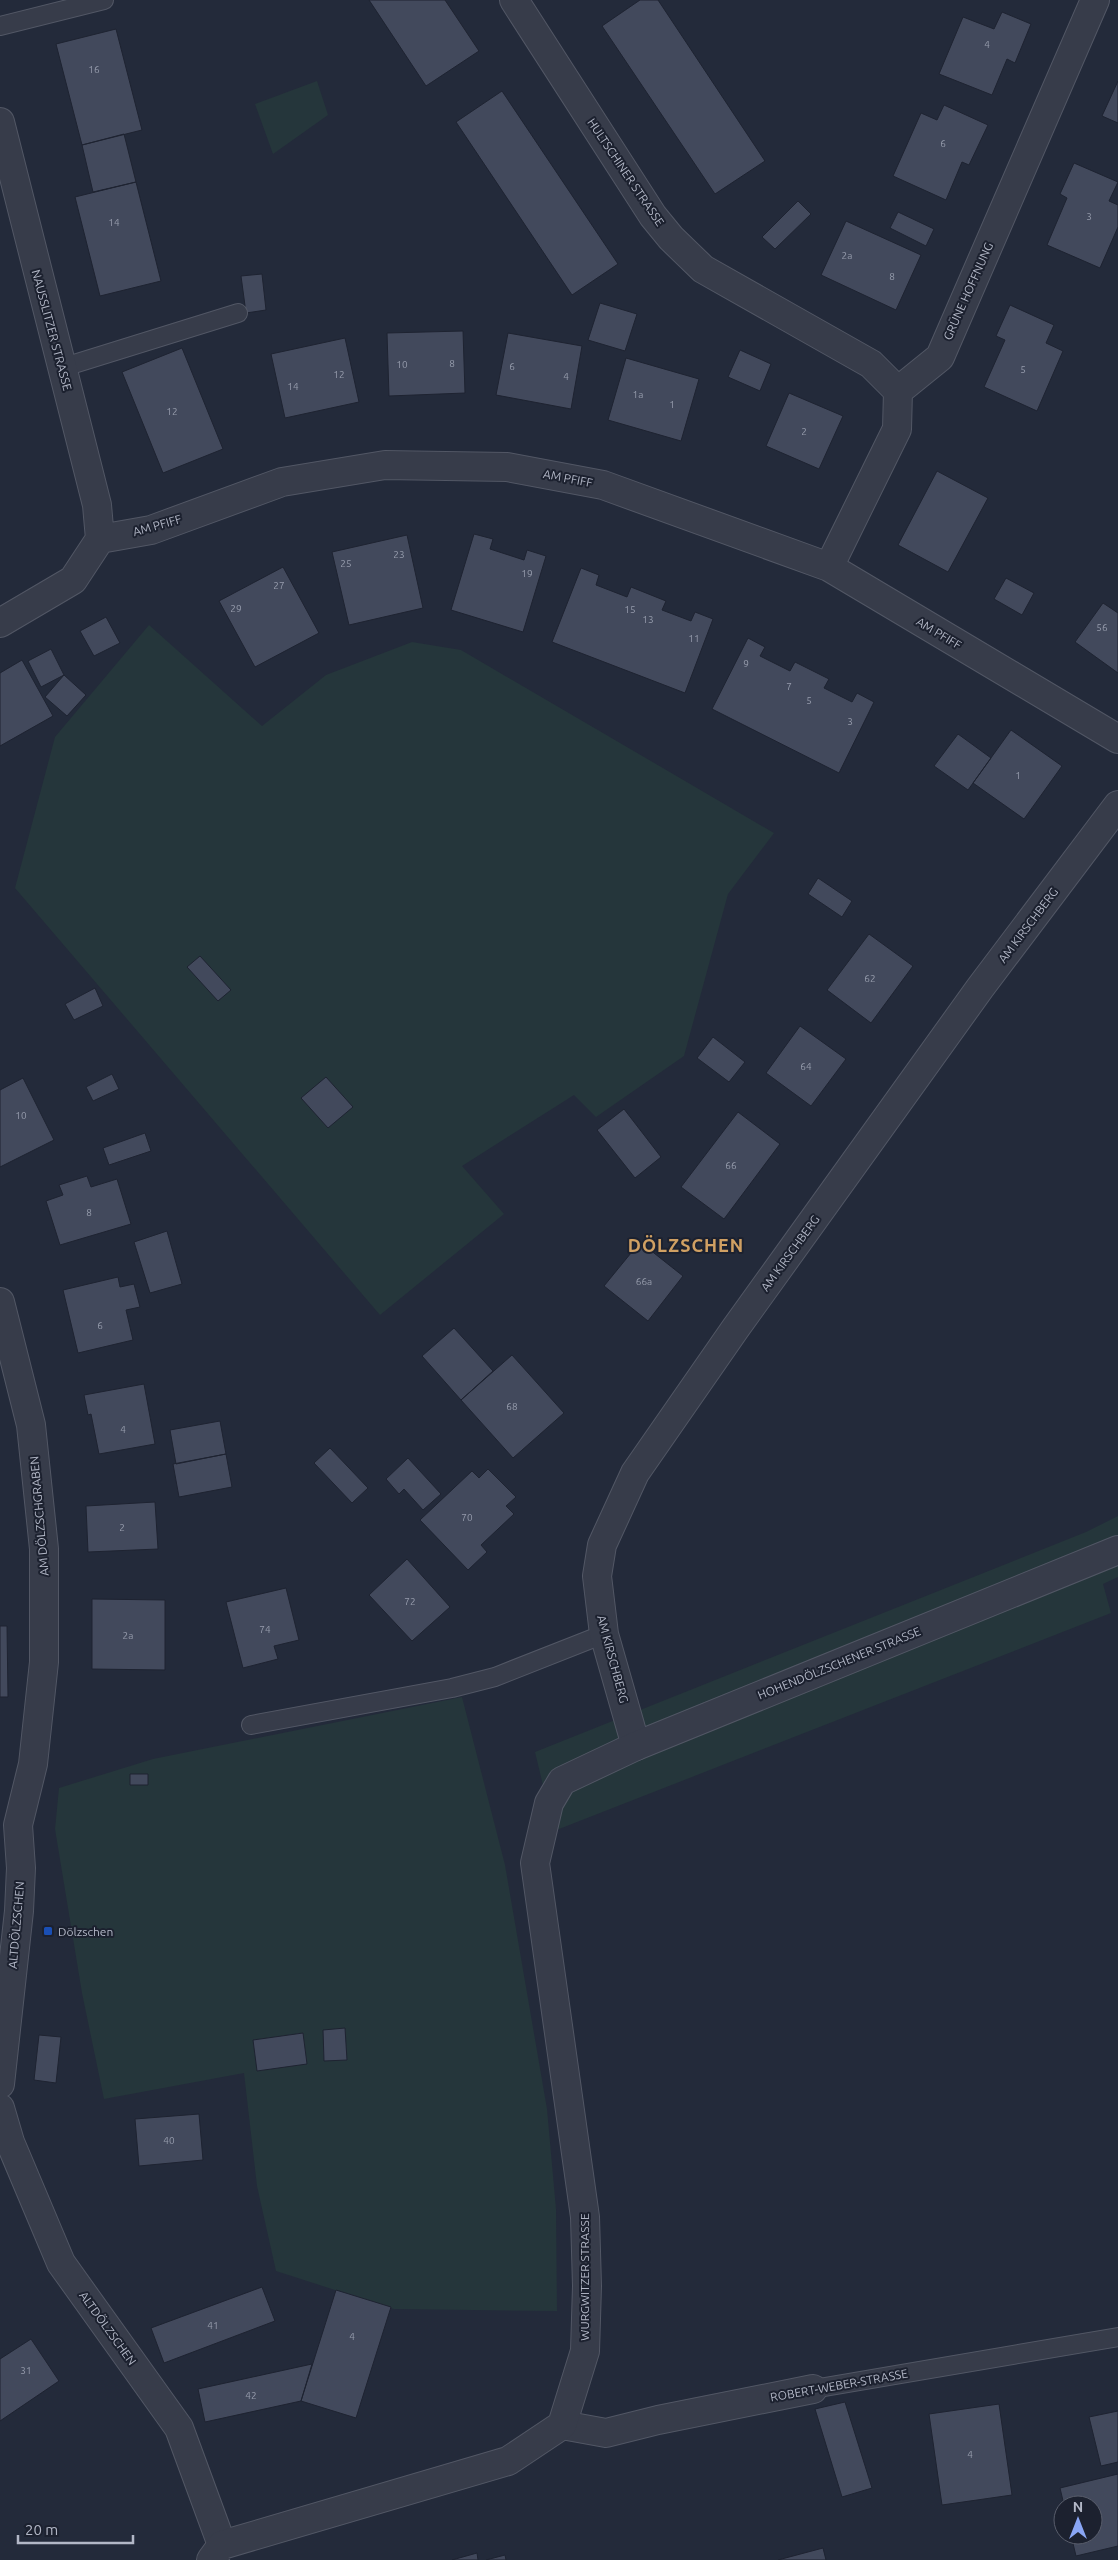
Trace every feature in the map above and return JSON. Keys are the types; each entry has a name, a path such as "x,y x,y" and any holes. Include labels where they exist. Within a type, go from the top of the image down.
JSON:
{"street":[{"name":"HULTSCHINER STRASSE","path":"514,0 653,216 671,238 703,269 872,364 898,391"},
{"name":"GRÜNE HOFFNUNG","path":"898,391 940,357 1096,0"},
{"name":"NAUSSLITZER STRASSE","path":"0,122 97,505 100,538"},
{"path":"829,567 897,429 898,391"},
{"name":"AM PFIFF","path":"100,538 151,530 282,482 385,465 507,467 603,485 829,567 1118,740"},
{"path":"0,623 73,580 100,538"},
{"name":"AM KIRSCHBERG","path":"636,1746 604,1634 597,1576 602,1545 635,1473 741,1320 969,1004 1118,805"},
{"name":"AM DÖLZSCHGRABEN","path":"1,1305 31,1425 44,1549 44,1662 33,1764"},
{"name":"HOHENDÖLZSCHENER STRASSE","path":"562,1781 636,1746 1118,1550"},
{"name":"ALTDÖLZSCHEN","path":"0,2084 19,1911 21,1868 9,1831 33,1764"},
{"name":"WURGWITZER STRASSE","path":"562,1781 549,1803 535,1863 585,2217 587,2286 585,2351 562,2425"},
{"name":"ALTDÖLZSCHEN","path":"0,2108 10,2142 61,2263 179,2428 216,2552"},
{"name":"ROBERT-WEBER-STRASSE","path":"562,2425 606,2433 658,2420 812,2389"},
{"path":"216,2552 508,2461 562,2425"}],"lane":[{"path":"0,26 104,0"},
{"path":"61,368 238,313"},
{"path":"251,1725 452,1688 495,1676 604,1634"},
{"name":"ROBERT-WEBER-STRASSE","path":"812,2389 1118,2337"}],"shaded area":[{"path":"317,81 328,115 273,154 255,104"},
{"path":"149,625 262,726 326,675 412,642 461,650 774,833 728,894 684,1056 596,1117 574,1095 462,1166 504,1214 380,1315 15,888 55,737"},
{"path":"1118,1516 1118,1577 1103,1584 1111,1613 554,1831 535,1752 1086,1532"},
{"path":"462,1697 505,1865 547,2109 556,2209 557,2311 394,2309 276,2271 257,2186 244,2073 104,2099 82,1993 55,1829 59,1788 153,1759"}],"building":[{"path":"369,0 445,0 479,51 426,86"},
{"path":"640,0 658,0 765,161 715,194 602,26"},
{"path":"1002,12 1031,24 1015,63 1007,59 992,95 939,74 963,17 994,29"},
{"path":"116,29 142,130 82,145 56,44"},
{"path":"1118,81 1118,123 1102,116"},
{"path":"502,91 618,264 572,295 456,122"},
{"path":"944,105 988,125 969,165 962,162 946,200 893,176 921,113 937,120"},
{"path":"124,134 136,182 93,192 82,145"},
{"path":"1074,163 1118,182 1109,201 1118,205 1118,227 1100,268 1047,245 1067,198 1060,194"},
{"path":"136,182 161,281 100,296 75,197"},
{"path":"798,201 811,214 775,249 762,237"},
{"path":"898,212 934,229 926,246 890,228"},
{"path":"846,221 921,255 896,310 821,275"},
{"path":"262,274 266,310 246,313 241,276"},
{"path":"600,303 637,314 625,351 588,340"},
{"path":"1010,305 1054,325 1046,343 1063,351 1037,411 984,387 1005,340 996,336"},
{"path":"463,331 465,393 389,396 387,333"},
{"path":"508,333 582,346 571,409 496,395"},
{"path":"345,338 359,402 285,418 271,354"},
{"path":"182,348 223,449 163,473 122,372"},
{"path":"740,350 771,364 760,391 728,377"},
{"path":"626,358 699,379 681,441 608,420"},
{"path":"789,393 843,416 819,469 766,446"},
{"path":"937,471 988,498 948,572 898,545"},
{"path":"474,534 493,539 490,549 524,560 527,550 546,556 523,632 451,610"},
{"path":"407,535 423,608 349,625 332,552"},
{"path":"283,567 319,633 255,667 219,601"},
{"path":"581,568 599,575 596,585 627,597 631,587 666,601 662,610 691,621 695,612 713,619 685,693 552,642"},
{"path":"1006,578 1034,593 1022,615 994,599"},
{"path":"1103,603 1118,613 1118,673 1075,642"},
{"path":"106,617 120,643 94,656 80,631"},
{"path":"748,638 765,647 760,656 790,671 795,662 829,679 824,688 852,702 857,693 874,702 839,773 712,709"},
{"path":"51,649 64,675 41,687 28,661"},
{"path":"22,660 53,716 0,746 0,673"},
{"path":"64,675 86,695 67,716 45,697"},
{"path":"1011,730 1062,766 1024,819 973,783"},
{"path":"958,734 991,758 968,790 934,766"},
{"path":"818,878 852,901 842,917 808,894"},
{"path":"869,934 913,966 871,1023 827,990"},
{"path":"200,956 231,990 218,1001 187,967"},
{"path":"95,988 103,1006 74,1020 65,1004"},
{"path":"800,1026 846,1059 811,1106 766,1073"},
{"path":"713,1037 745,1062 729,1082 697,1058"},
{"path":"112,1074 119,1089 93,1101 86,1087"},
{"path":"326,1077 353,1107 328,1128 301,1098"},
{"path":"23,1078 54,1140 0,1167 0,1090"},
{"path":"624,1109 661,1157 635,1178 597,1130"},
{"path":"738,1112 780,1144 724,1219 681,1187"},
{"path":"145,1133 151,1151 109,1165 103,1148"},
{"path":"87,1176 91,1187 117,1179 131,1224 60,1245 46,1201 63,1195 59,1185"},
{"path":"167,1231 182,1284 150,1293 134,1242"},
{"path":"640,1242 683,1276 648,1321 604,1286"},
{"path":"118,1277 120,1287 134,1284 140,1307 126,1310 133,1340 78,1353 63,1290"},
{"path":"454,1328 493,1371 461,1400 422,1356"},
{"path":"512,1355 564,1413 513,1458 461,1400"},
{"path":"144,1384 155,1444 99,1454 91,1414 88,1415 84,1395"},
{"path":"220,1421 226,1454 176,1464 170,1430"},
{"path":"330,1448 368,1488 352,1503 314,1463"},
{"path":"226,1454 232,1487 179,1497 173,1464"},
{"path":"408,1458 441,1494 423,1510 404,1489 399,1494 386,1479"},
{"path":"488,1469 516,1497 506,1506 514,1514 481,1545 487,1552 468,1570 420,1520 472,1471 479,1478"},
{"path":"155,1502 158,1549 88,1552 86,1506"},
{"path":"407,1559 450,1607 412,1641 369,1595"},
{"path":"286,1588 299,1640 274,1646 278,1659 243,1668 226,1602"},
{"path":"92,1599 165,1600 165,1670 92,1669"},
{"path":"0,1626 7,1626 8,1697 0,1697"},
{"path":"130,1774 148,1774 148,1785 130,1785"},
{"path":"345,2028 347,2060 324,2061 323,2030"},
{"path":"303,2033 307,2064 257,2071 253,2040"},
{"path":"39,2035 61,2037 56,2083 34,2080"},
{"path":"199,2114 203,2160 139,2166 135,2119"},
{"path":"262,2287 275,2321 164,2363 151,2328"},
{"path":"336,2290 391,2307 356,2418 301,2401"},
{"path":"31,2339 59,2381 0,2421 0,2359"},
{"path":"312,2364 301,2401 205,2422 198,2389"},
{"path":"845,2402 872,2488 842,2497 815,2409"},
{"path":"999,2404 1012,2495 942,2505 929,2414"},
{"path":"1118,2411 1118,2462 1101,2466 1089,2417"},
{"path":"1118,2474 1118,2546 1076,2556 1073,2545 1103,2545 1103,2495 1062,2495 1060,2488"},
{"path":"823,2548 826,2560 778,2560"},
{"path":"477,2553 478,2560 452,2560"},
{"path":"505,2555 506,2560 486,2560"}],"place":[{"name":"Dölzschen","path":"48,1931"}],"district":[{"name":"DÖLZSCHEN","path":"686,1245"}]}
